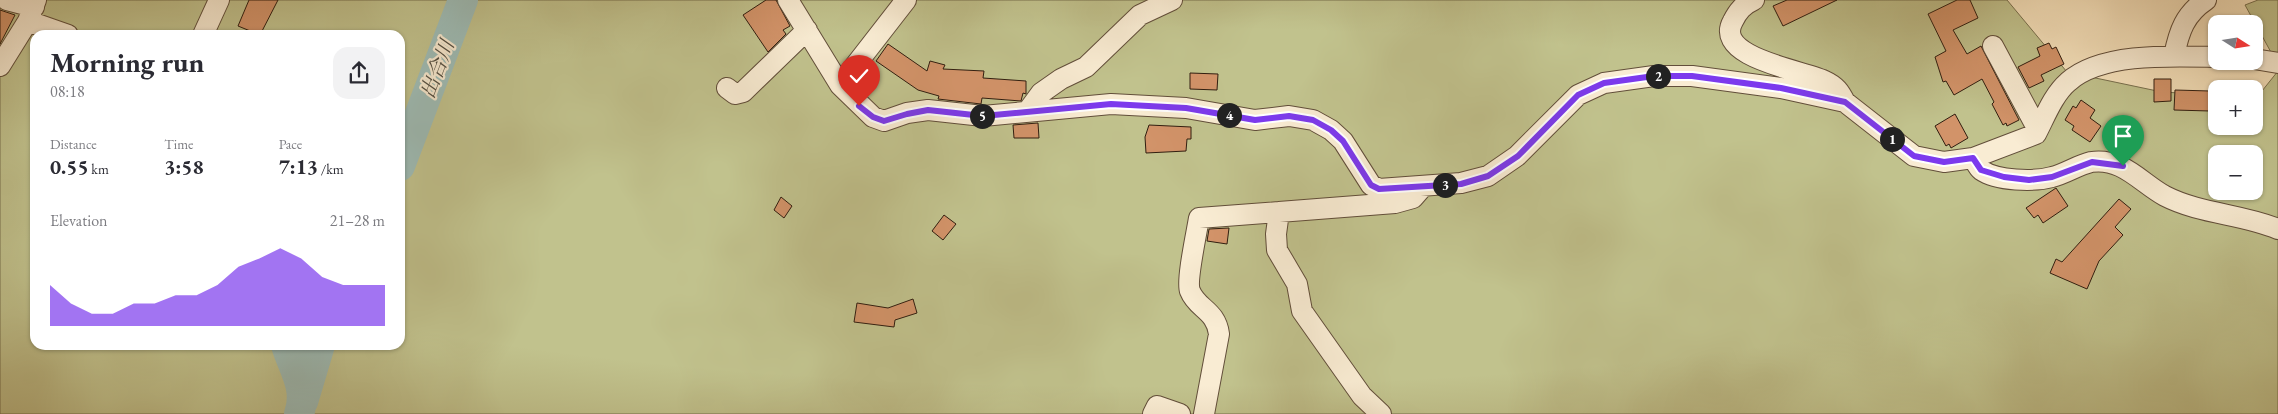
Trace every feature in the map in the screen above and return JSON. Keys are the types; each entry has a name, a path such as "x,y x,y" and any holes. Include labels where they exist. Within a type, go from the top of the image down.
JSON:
{"street":[{"path":"7,0 33,9 61,30"},
{"path":"205,30 219,0"},
{"path":"788,0 840,85 873,117 884,121 928,110 983,116 1111,104 1144,104 1186,108 1255,120 1289,116 1313,120 1331,130 1343,141 1371,185 1379,189 1461,184 1488,176 1518,156 1578,95 1604,83 1654,76 1692,76 1781,88 1845,102"},
{"path":"840,85 906,0"},
{"path":"1027,112 1041,94 1061,79 1086,68 1140,15 1172,0"},
{"path":"1754,0 1744,4 1731,24 1730,34 1737,45 1769,64 1823,80 1838,88 1845,102 1914,156 1944,162 1973,158 2004,148 2036,134 2058,93 2068,81 2092,66 2174,56 2208,57"},
{"path":"2174,56 2184,23 2192,9 2206,0"},
{"path":"0,66 33,9"},
{"path":"727,88 735,94 743,92 807,30"},
{"path":"1992,46 2038,130"},
{"path":"2263,60 2278,63"},
{"path":"1973,158 1981,170 2004,177 2029,180 2052,177 2092,162 2123,166 2140,180 2166,196 2203,208 2258,221 2278,229"},
{"path":"1204,414 1219,334 1218,324 1213,315 1195,299 1189,289 1199,218 1395,204 1413,198 1424,186"},
{"path":"1279,212 1276,234 1277,250 1297,284 1302,311 1362,396 1381,414"},
{"path":"1153,414 1157,406 1180,414"}],"green space":[{"path":"0,0 2007,0 2067,72 2162,92 2208,95 2208,135 2263,135 2263,90 2278,71 2278,414 0,414"},
{"path":"2258,0 2278,0 2278,65 2263,38 2263,15 2250,15 2245,5"}],"building":[{"path":"249,0 278,0 263,30 248,30 238,26"},
{"path":"766,0 776,0 790,26 783,30 786,34 768,52 743,15"},
{"path":"1787,0 1837,0 1783,26 1773,6"},
{"path":"1957,0 1970,0 1978,18 1953,30 1967,54 1981,46 2019,120 2007,126 2006,123 2003,125 1982,79 1954,95 1946,81 1943,82 1935,57 1946,51 1928,14"},
{"path":"0,10 15,15 0,44"},
{"path":"2049,43 2052,49 2056,47 2064,64 2041,75 2044,81 2029,88 2018,67 2040,56 2037,48"},
{"path":"888,44 927,71 930,61 945,65 943,69 984,71 983,78 1026,81 1026,94 1023,93 1021,101 982,98 981,104 938,99 939,96 918,90 876,61"},
{"path":"1190,73 1218,74 1217,90 1190,89"},
{"path":"2154,79 2171,79 2171,101 2154,102"},
{"path":"2175,90 2208,91 2208,111 2174,110"},
{"path":"2081,100 2095,110 2090,118 2101,126 2090,142 2072,130 2074,126 2065,120 2073,106 2076,108"},
{"path":"1955,114 1968,138 1951,148 1949,144 1946,146 1935,126"},
{"path":"1038,123 1039,138 1014,138 1013,125"},
{"path":"1149,125 1191,127 1191,139 1187,139 1186,151 1146,153 1145,137"},
{"path":"2056,188 2068,206 2043,223 2038,215 2034,218 2026,208"},
{"path":"781,197 792,206 784,218 774,210"},
{"path":"2119,199 2131,209 2115,227 2123,235 2099,261 2087,289 2050,273 2056,259 2062,262"},
{"path":"944,215 956,224 943,240 932,231"},
{"path":"1229,228 1227,244 1207,241 1209,229"},
{"path":"913,299 917,313 895,320 894,327 854,322 857,303 888,308"}],"waterway":[{"name":"出合川","path":"405,153 463,0"},
{"name":"出合川","path":"288,350 301,387 302,396 299,414"},
{"name":"出合川","path":"303,402 319,350"}],"route":[{"path":"859,106 873,117 884,121 928,110 983,116 1111,104 1144,104 1186,108 1255,120 1289,116 1313,120 1331,130 1343,141 1371,185 1379,189 1461,184 1488,176 1518,156 1578,95 1604,83 1654,76 1692,76 1781,88 1845,102 1866,116 1914,156 1944,162 1973,158 1981,170 2004,177 2029,180 2052,177 2092,162 2123,166"}]}
